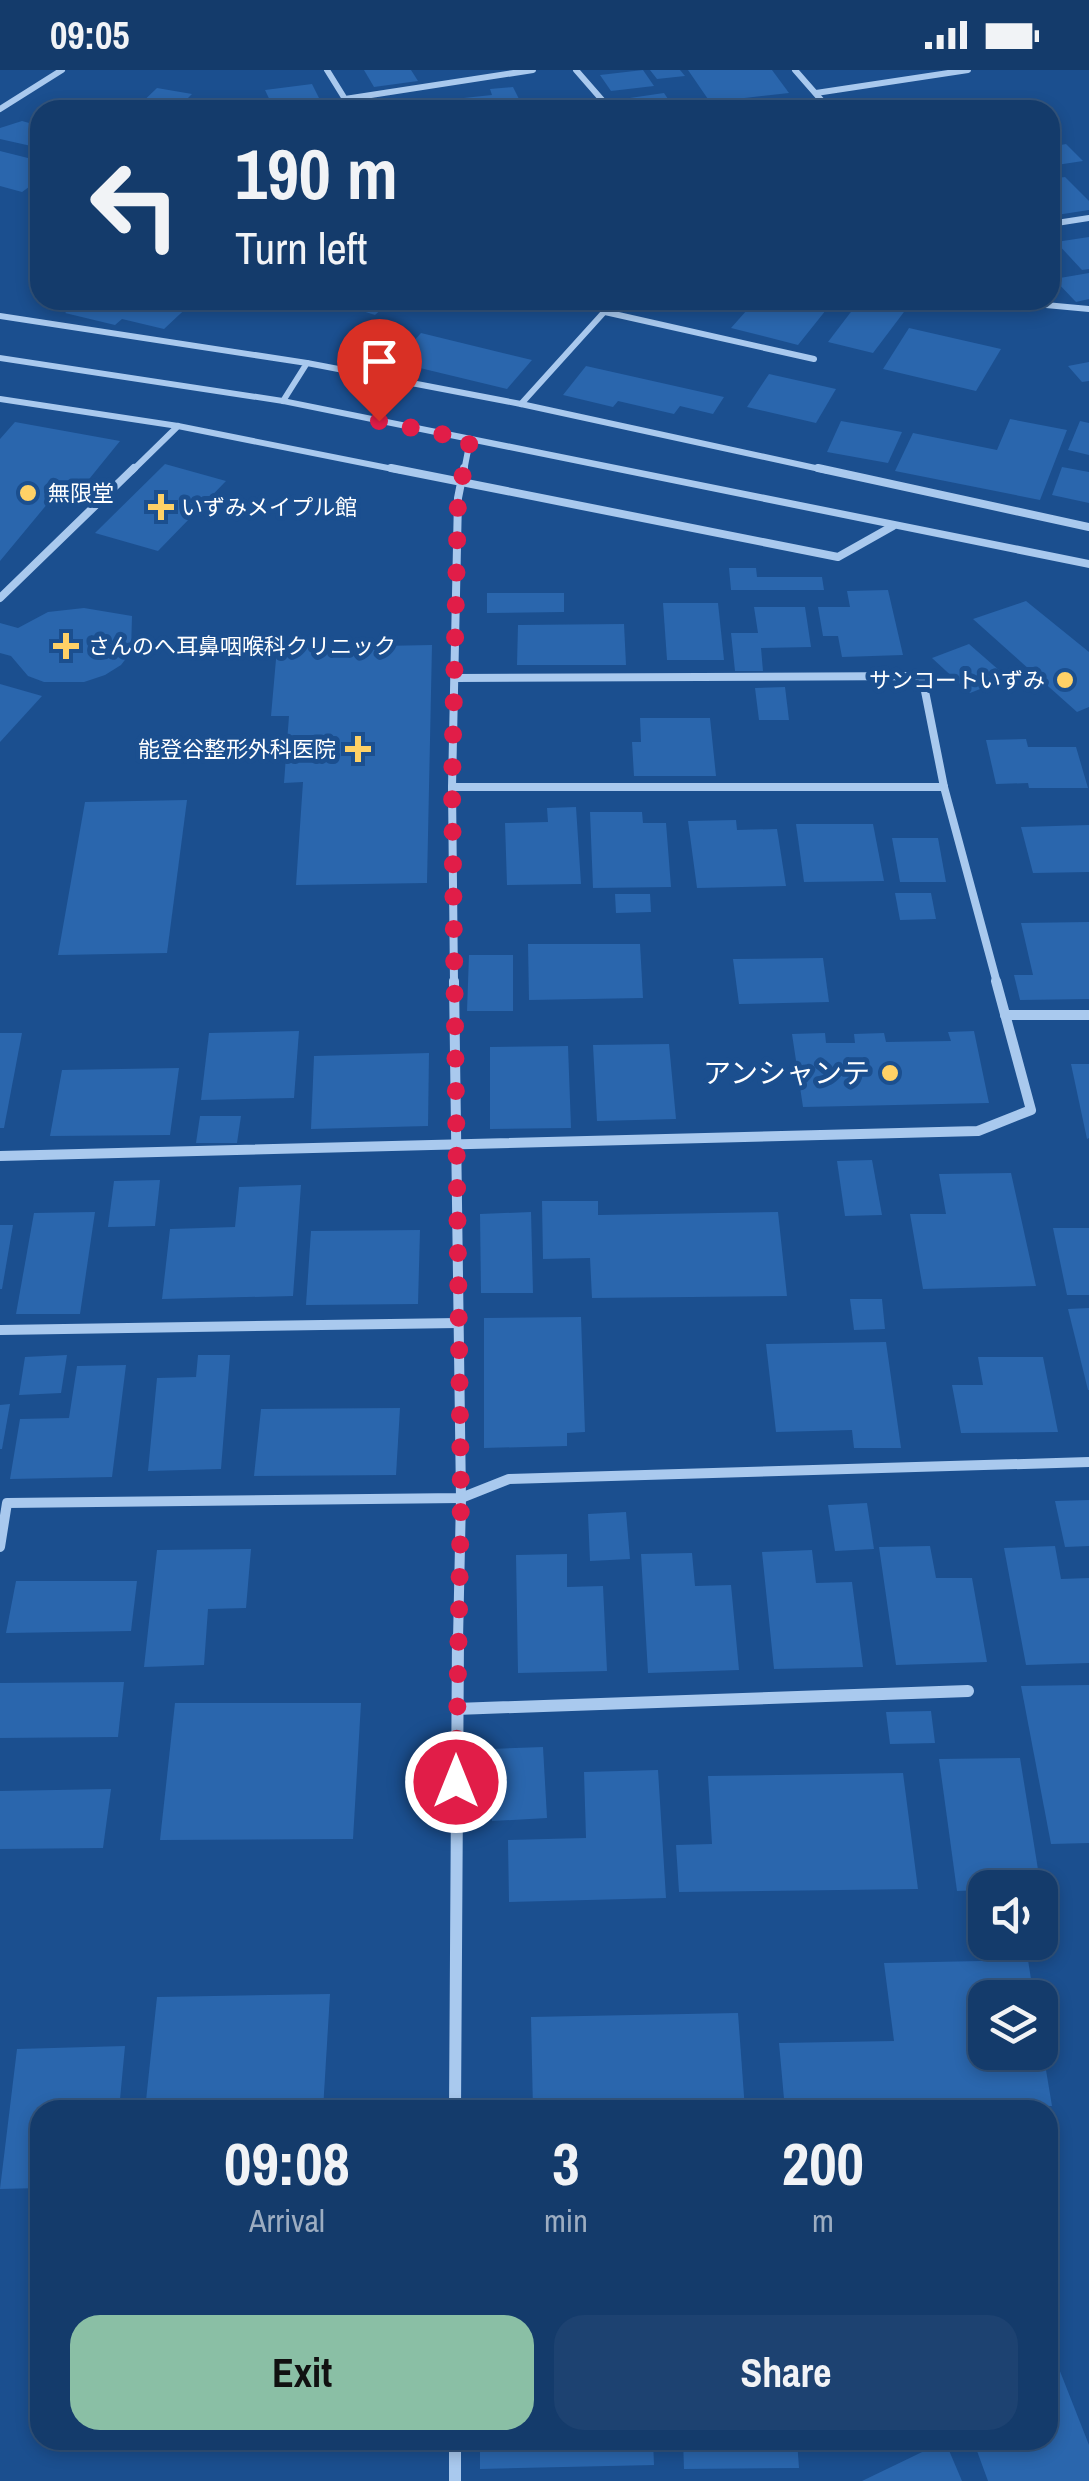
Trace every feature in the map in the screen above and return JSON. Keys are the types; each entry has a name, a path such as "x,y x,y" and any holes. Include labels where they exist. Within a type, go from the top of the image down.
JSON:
{"street":[{"path":"0,108 62,70"},
{"path":"327,70 345,98 533,70"},
{"path":"576,70 602,100"},
{"path":"795,70 822,100"},
{"path":"816,93 968,70"},
{"path":"1060,222 1089,218"},
{"path":"1060,307 1089,309"},
{"path":"521,404 606,312 814,359"},
{"path":"0,316 307,363 521,404 1089,527"},
{"path":"0,358 283,401 1089,564"},
{"path":"283,401 307,363"},
{"path":"0,399 178,426 838,557 893,526"},
{"path":"0,598 178,426"},
{"path":"455,2100 461,1498 452,787 462,480 470,440"},
{"path":"0,1156 978,1132 1030,1110 944,787 922,676 455,678"},
{"path":"452,787 944,787"},
{"path":"1005,1016 1089,1015"},
{"path":"0,1330 458,1322"},
{"path":"0,1546 7,1503 461,1498 509,1479 1089,1462"},
{"path":"456,1708 968,1691"},
{"path":"454,2481 455,2450"}],"building":[{"path":"364,70 411,70 418,81 374,87"},
{"path":"643,70 654,86 611,91 600,75"},
{"path":"650,70 680,70 685,76 657,79"},
{"path":"688,70 772,70 789,93 728,100 709,100"},
{"path":"312,84 320,100 270,100 265,90"},
{"path":"513,87 520,100 454,99 492,95 490,89"},
{"path":"157,88 192,94 186,100 144,100"},
{"path":"664,93 669,100 616,100"},
{"path":"22,121 30,123 30,146 0,139 0,128"},
{"path":"1066,144 1083,161 1060,164 1060,145"},
{"path":"0,151 30,158 30,186 22,192 0,186"},
{"path":"1065,177 1089,201 1089,210 1060,214 1060,178"},
{"path":"1089,237 1089,269 1082,270 1060,241"},
{"path":"1089,273 1089,299 1076,302 1060,285 1060,278"},
{"path":"184,310 164,329 122,319 115,325 65,313"},
{"path":"747,310 826,310 798,345 731,328"},
{"path":"852,310 905,310 873,353 828,342"},
{"path":"909,328 1001,349 976,391 883,369"},
{"path":"421,333 532,360 507,389 395,362"},
{"path":"1089,362 1089,381 1082,382 1068,366"},
{"path":"586,366 724,397 713,414 680,406 674,414 618,401 613,407 563,395"},
{"path":"769,374 836,389 816,423 747,407"},
{"path":"1010,419 1067,430 1040,500 895,471 913,433 997,450"},
{"path":"841,421 902,432 888,463 827,452"},
{"path":"1080,421 1089,423 1089,455 1068,450"},
{"name":"無限堂","path":"15,422 120,441 77,494 58,491 0,561 0,439"},
{"name":"いずみメイプル館","path":"165,464 226,481 158,551 95,533"},
{"path":"1062,467 1089,472 1089,503 1052,495"},
{"path":"729,568 756,568 757,577 822,577 824,590 731,590"},
{"path":"888,590 903,655 842,657 838,636 823,636 818,607 850,607 847,591"},
{"path":"487,593 564,593 564,612 487,613"},
{"name":"サンコートいずみ","path":"1026,601 1089,652 1089,707 1077,712 973,619"},
{"path":"663,603 718,603 724,660 667,660"},
{"path":"754,607 805,607 811,647 761,648 763,671 735,671 731,633 758,633"},
{"name":"さんのへ耳鼻咽喉科クリニック","path":"84,608 132,616 131,652 121,665 105,675 84,682 44,682 28,676 11,656 0,653 0,623 18,628 48,612"},
{"path":"624,624 626,665 517,665 518,625"},
{"path":"969,644 1008,678 970,693 932,658"},
{"name":"能登谷整形外科医院","path":"432,645 427,883 296,885 303,782 284,783 289,716 271,716 277,648"},
{"path":"0,684 42,696 0,742"},
{"path":"785,687 789,720 759,720 755,688"},
{"path":"640,718 710,718 716,776 634,776 632,742 641,742"},
{"path":"1026,739 1028,747 1076,747 1088,788 996,784 986,740"},
{"path":"187,800 167,953 58,955 85,802"},
{"path":"576,807 581,884 507,885 505,823 548,822 547,808"},
{"path":"590,812 642,812 643,823 666,823 671,887 593,888"},
{"path":"736,820 737,830 777,829 786,886 697,888 688,821"},
{"path":"796,824 873,824 884,881 804,882"},
{"path":"1089,825 1089,872 1033,873 1021,827"},
{"path":"892,838 938,838 946,882 900,882"},
{"path":"895,893 931,893 936,919 900,920"},
{"path":"615,894 650,894 651,912 616,913"},
{"path":"1089,922 1089,999 1020,1000 1014,975 1033,975 1021,923"},
{"path":"528,944 640,944 643,998 529,1000"},
{"path":"469,955 513,955 513,1011 467,1011"},
{"path":"823,958 829,1002 739,1004 733,959"},
{"path":"299,1031 294,1098 201,1100 209,1033"},
{"name":"アンシャンテ","path":"974,1031 989,1103 803,1107 792,1034 825,1033 826,1043 855,1043 854,1034 884,1033 886,1042 951,1041 948,1032"},
{"path":"0,1033 22,1033 4,1128 0,1128"},
{"path":"669,1044 676,1119 597,1121 593,1045"},
{"path":"568,1046 571,1128 490,1129 490,1047"},
{"path":"429,1053 428,1126 311,1129 314,1056"},
{"path":"1071,1064 1089,1064 1087,1139"},
{"path":"179,1068 170,1135 50,1136 62,1070"},
{"path":"200,1116 241,1116 237,1143 196,1143"},
{"path":"872,1160 882,1215 845,1216 837,1161"},
{"path":"1011,1173 1036,1286 923,1289 910,1214 946,1214 939,1174"},
{"path":"160,1180 155,1226 108,1227 114,1181"},
{"path":"301,1185 293,1296 162,1299 170,1229 235,1227 239,1187"},
{"path":"542,1201 598,1201 598,1215 778,1212 787,1296 592,1298 590,1258 543,1259"},
{"path":"95,1212 80,1314 16,1314 34,1213"},
{"path":"531,1212 533,1293 481,1293 480,1214"},
{"path":"0,1225 13,1225 2,1289 0,1289"},
{"path":"1053,1228 1089,1228 1089,1295 1067,1295"},
{"path":"420,1230 418,1304 306,1305 311,1231"},
{"path":"850,1299 882,1299 885,1329 854,1330"},
{"path":"1089,1308 1089,1390 1088,1390 1068,1309"},
{"path":"581,1317 585,1432 567,1433 567,1446 484,1448 484,1318"},
{"path":"886,1342 901,1448 854,1448 852,1430 776,1432 766,1344"},
{"path":"67,1355 61,1393 19,1395 25,1357"},
{"path":"198,1355 230,1355 221,1469 148,1471 157,1378 196,1377"},
{"path":"978,1357 1043,1357 1058,1432 961,1433 952,1385 983,1385"},
{"path":"126,1365 112,1477 10,1479 20,1419 69,1418 77,1366"},
{"path":"10,1404 2,1449 0,1449 0,1405"},
{"path":"400,1408 396,1475 254,1476 261,1409"},
{"path":"1089,1500 1089,1546 1065,1547 1055,1501"},
{"path":"867,1503 874,1549 835,1551 828,1505"},
{"path":"626,1512 630,1559 590,1561 588,1514"},
{"path":"930,1546 936,1578 972,1578 987,1662 896,1665 879,1547"},
{"path":"1055,1546 1061,1579 1089,1578 1089,1663 1026,1665 1004,1548"},
{"path":"251,1549 246,1608 208,1609 204,1665 144,1667 157,1550"},
{"path":"812,1550 816,1583 852,1582 863,1667 774,1669 762,1552"},
{"path":"692,1553 695,1586 731,1585 739,1670 648,1673 641,1554"},
{"path":"567,1554 567,1587 603,1586 607,1671 518,1673 516,1555"},
{"path":"16,1581 137,1581 131,1631 6,1633"},
{"path":"124,1682 118,1737 0,1738 0,1683"},
{"path":"1089,1685 1089,1843 1051,1844 1021,1686"},
{"path":"175,1703 361,1703 353,1839 160,1840"},
{"path":"931,1711 935,1743 890,1744 886,1712"},
{"path":"543,1747 547,1818 492,1821 490,1749"},
{"path":"1020,1758 1038,1870 968,1870 968,1891 957,1891 939,1759"},
{"path":"658,1770 666,1898 509,1902 508,1840 586,1838 584,1772"},
{"path":"903,1773 918,1889 679,1892 676,1845 712,1844 708,1776"},
{"path":"111,1789 103,1848 0,1849 0,1791"},
{"path":"1028,1960 1031,1980 968,1980 968,2070 1046,2070 1051,2100 784,2100 779,2043 894,2041 884,1963"},
{"path":"330,1994 324,2100 146,2100 157,1997"},
{"path":"738,2013 744,2100 533,2100 531,2017"},
{"path":"125,2046 120,2100 30,2100 30,2188 0,2189 17,2049"},
{"path":"1058,2366 1089,2445 1089,2481 988,2481 977,2450 1058,2450"},
{"path":"480,2450 653,2450 654,2465 480,2469"},
{"path":"683,2450 798,2450 799,2468 684,2469"},
{"path":"926,2450 949,2450 962,2481 862,2481"}],"place":[{"name":"無限堂","path":"28,493"},
{"name":"いずみメイプル館","path":"161,507"},
{"name":"さんのへ耳鼻咽喉科クリニック","path":"66,646"},
{"name":"サンコートいずみ","path":"1065,680"},
{"name":"能登谷整形外科医院","path":"358,749"},
{"name":"アンシャンテ","path":"890,1073"}],"route":[{"path":"379,421 470,440 458,498 452,787 461,1498 456,1782"}]}
